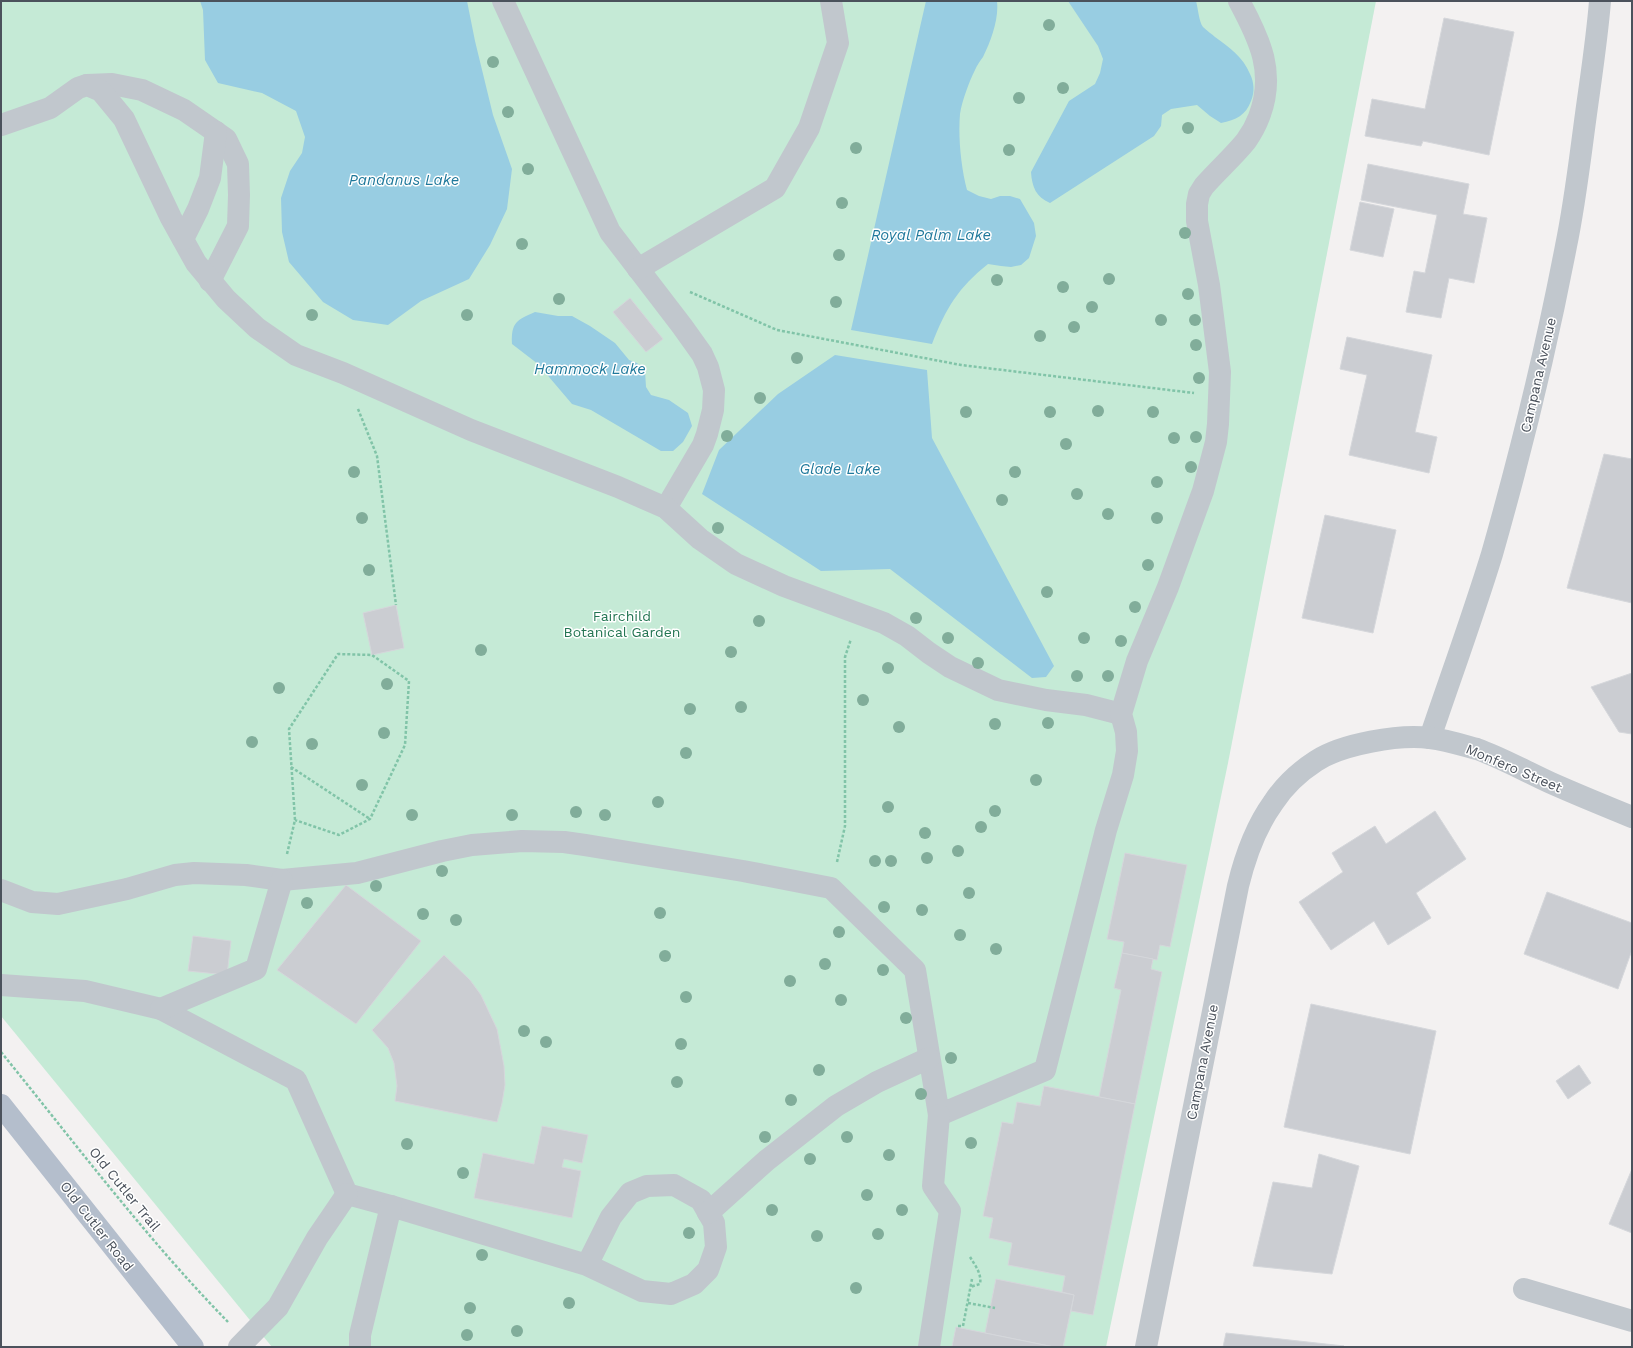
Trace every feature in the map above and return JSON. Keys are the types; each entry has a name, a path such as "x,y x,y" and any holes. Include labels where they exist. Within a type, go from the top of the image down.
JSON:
{"main road":[{"name":"Old Cutler Road","path":"1,1105 194,1347"}],"street":[{"path":"503,1 610,232 702,354 708,367 714,390 713,410 705,440 666,508"},
{"path":"638,269 775,188 810,128 838,43 831,1"},
{"path":"939,1115 1045,1070 1106,830 1123,775 1127,751 1126,732 1121,714 1137,661 1168,586 1203,491 1216,442 1220,396 1219,365 1209,285 1197,221 1197,204 1204,186 1246,140 1252,131 1262,109 1267,80 1266,63 1251,23 1239,1"},
{"name":"Campana Avenue","path":"1430,738 1455,667 1491,555 1527,423 1542,360 1568,238 1596,40 1600,1"},
{"path":"1,124 50,108 78,88 87,85 112,84 142,90 184,110 226,139 238,164 238,226 210,281"},
{"path":"87,85 101,91 124,119 182,239 196,263 226,299 257,328 276,342 302,357 343,373 471,430 618,487 666,508 700,539 736,564 784,586 884,623 907,636 950,667 998,690 1046,700 1086,705 1121,714"},
{"path":"182,239 198,210 210,178 216,132"},
{"name":"Monfero Street","path":"1285,787 1298,774 1317,760 1342,750 1366,742 1385,739 1410,737 1430,738 1478,750 1632,817"},
{"name":"Campana Avenue","path":"1146,1347 1238,886 1244,863 1257,831 1273,803 1285,787"},
{"path":"1,890 32,902 58,904 127,889 175,875 194,873 246,875 282,880 358,873 442,851 472,845 522,841 564,842 585,845 743,871 831,888 915,970 939,1115 933,1186 950,1211 929,1347"},
{"path":"161,1009 256,969 282,880"},
{"path":"4,989 85,991 161,1009 296,1080 347,1194"},
{"path":"708,1213 767,1160 836,1106 877,1082 929,1058"},
{"path":"347,1194 587,1265 642,1292 671,1294 694,1284 708,1270 716,1247 714,1223 701,1200 674,1185 647,1186 630,1194 611,1217 587,1265"},
{"path":"239,1347 278,1307 317,1238 347,1194"},
{"path":"360,1347 360,1335 391,1206"},
{"path":"1524,1289 1632,1321"}],"path":[{"path":"689,291 777,330 961,365 1220,396"},
{"path":"343,373 377,456 396,606"},
{"path":"831,888 845,826 845,657 860,614"},
{"path":"282,880 295,820 289,729 338,654 372,655 409,681 405,745 370,819 339,835 295,820"},
{"path":"291,768 370,819"},
{"name":"Old Cutler Trail","path":"1,1052 144,1230 198,1291 230,1324"},
{"path":"964,1322 972,1279"},
{"path":"968,1303 995,1308"}],"green space":[{"name":"Fairchild Botanical Garden","path":"1,1 1376,1 1228,763 1106,1347 272,1347 1,1016"}],"water":[{"name":"Pandanus Lake","path":"200,1 467,1 493,115 512,169 507,209 490,245 469,279 421,301 388,325 353,320 323,302 289,262 282,232 281,198 290,171 302,153 305,137 296,111 262,93 218,83 205,60 203,10"},
{"name":"Royal Palm Lake","path":"926,1 997,1 996,22 989,44 970,80 960,114 960,152 963,172 967,190 979,196 991,199 1000,196 1010,196 1020,199 1034,223 1036,236 1029,258 1021,265 1011,267 988,264 961,290 942,320 932,344 851,330"},
{"path":"1068,1 1196,1 1203,27 1236,53 1247,68 1254,87 1249,106 1240,116 1221,123 1197,105 1171,109 1162,115 1161,126 1154,136 1050,203 1045,201 1038,195 1034,187 1031,172 1069,101 1095,84 1100,73 1103,59 1098,46"},
{"name":"Hammock Lake","path":"535,312 558,316 572,316 615,343 629,360 637,363 645,371 646,387 651,395 669,400 688,413 692,426 683,442 673,451 661,451 591,410 572,404 538,364 512,344 513,331 516,323"},
{"name":"Glade Lake","path":"835,355 927,370 932,438 1054,666 1046,677 1032,678 890,569 821,571 702,494 719,450 778,394"}],"building":[{"path":"1444,18 1514,32 1489,155 1423,141 1421,146 1365,136 1372,99 1425,109"},
{"path":"1368,164 1469,184 1463,214 1487,218 1474,283 1449,278 1441,318 1406,312 1414,271 1425,273 1437,215 1361,200"},
{"path":"1360,202 1394,209 1383,257 1350,250"},
{"path":"630,298 663,339 646,352 613,312"},
{"path":"1347,337 1432,355 1415,432 1437,437 1429,473 1349,455 1367,375 1340,369"},
{"path":"1604,454 1632,459 1632,603 1567,588"},
{"path":"1325,515 1396,530 1373,633 1302,618"},
{"path":"396,605 404,648 372,655 363,613"},
{"path":"1632,673 1632,734 1619,732 1591,687"},
{"path":"1435,811 1466,859 1416,893 1431,918 1388,945 1374,921 1331,950 1299,902 1343,872 1332,853 1375,826 1386,844"},
{"path":"1125,853 1187,865 1170,947 1160,945 1157,960 1122,953 1124,942 1107,939"},
{"path":"346,885 421,941 356,1024 277,970"},
{"path":"1547,892 1632,923 1632,950 1618,989 1524,954"},
{"path":"193,936 231,941 227,975 188,971"},
{"path":"1122,953 1153,959 1151,969 1162,972 1135,1104 1099,1097 1121,990 1114,988"},
{"path":"444,955 470,980 481,995 497,1029 504,1066 505,1085 497,1122 395,1101 397,1086 394,1063 388,1048 372,1030"},
{"path":"1311,1004 1436,1031 1410,1154 1284,1127"},
{"path":"1579,1065 1591,1083 1568,1099 1556,1081"},
{"path":"1044,1086 1135,1104 1093,1315 1071,1311 1074,1295 1062,1292 1065,1276 1008,1265 1012,1243 989,1238 993,1218 983,1216 1002,1122 1013,1124 1017,1102 1040,1106"},
{"path":"542,1126 588,1135 582,1163 564,1159 562,1167 581,1171 572,1218 474,1198 483,1153 534,1164"},
{"path":"1319,1154 1359,1166 1332,1274 1253,1266 1273,1182 1312,1188"},
{"path":"1632,1169 1632,1233 1609,1224"},
{"path":"996,1279 1074,1295 1063,1347 1054,1347 985,1333"},
{"path":"956,1327 985,1333 1054,1347 952,1347"},
{"path":"1226,1333 1344,1346 1223,1347"}]}
